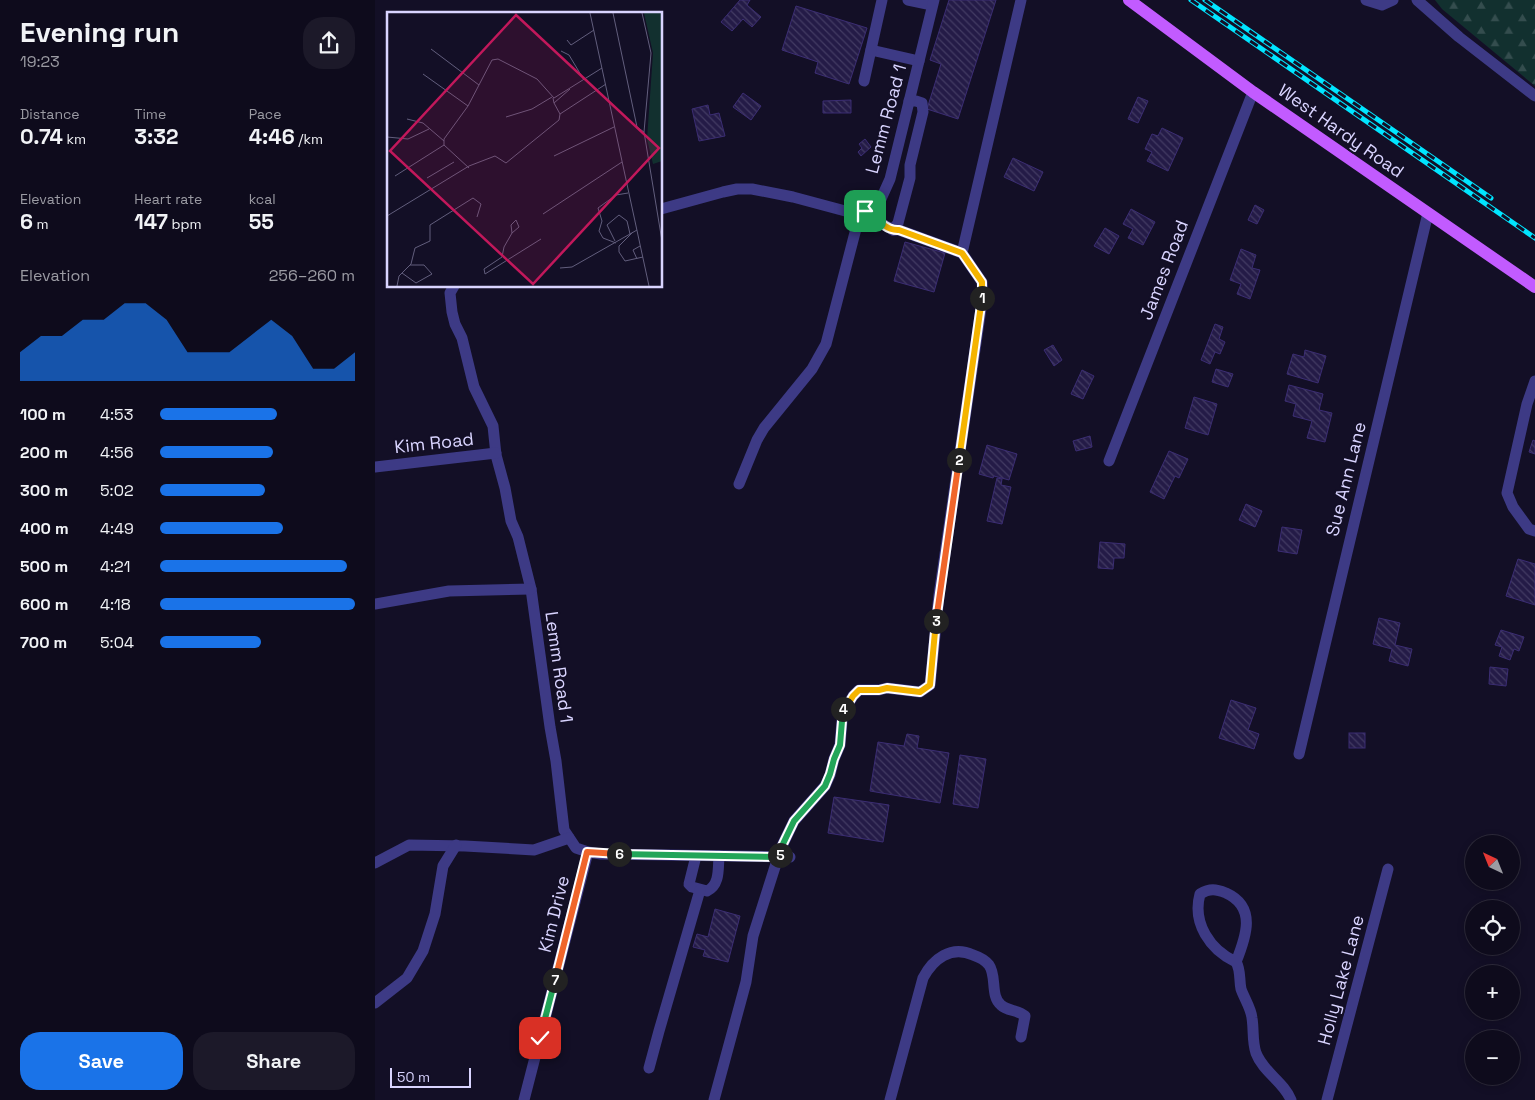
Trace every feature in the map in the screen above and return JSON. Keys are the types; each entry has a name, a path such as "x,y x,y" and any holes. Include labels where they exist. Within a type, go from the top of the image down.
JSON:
{"main road":[{"name":"West Hardy Road","path":"1129,0 1253,92 1535,287"}],"street":[{"path":"864,81 882,0"},
{"path":"908,0 933,3"},
{"path":"962,253 1021,0"},
{"path":"1366,0 1382,5 1393,0"},
{"path":"1417,0 1459,37 1535,96"},
{"name":"Lemm Road 1","path":"739,484 757,440 764,428 813,369 826,344 858,221 867,209 874,206 881,199 889,179 933,3"},
{"path":"871,50 919,61"},
{"name":"James Road","path":"1109,462 1253,92"},
{"path":"893,230 898,223 910,178 910,165 923,112 922,104 916,101 909,101"},
{"path":"663,208 723,192 752,188 849,212 867,209 879,222 893,230 899,230 962,253 982,282 983,295 939,596 930,685 920,692 887,688 859,690 843,709 840,745 825,786 794,821 781,848 785,857 753,936 746,982 714,1100"},
{"name":"Sue Ann Lane","path":"1299,754 1428,213"},
{"name":"Lemm Road 1","path":"453,288 450,293 455,324 462,338 474,387 493,426 496,453 511,521 518,537 531,589 564,830 569,838"},
{"path":"1535,381 1527,404 1507,493 1513,507 1529,529 1535,531"},
{"name":"Kim Road","path":"375,467 496,453"},
{"path":"375,604 449,591 531,589"},
{"path":"375,863 409,845 534,850 569,838 576,848 601,854 785,857"},
{"path":"375,1003 407,978 423,951 435,914 443,866 456,846"},
{"name":"Kim Drive","path":"524,1100 587,852"},
{"path":"696,856 689,884 692,888 707,892 712,889 717,880 719,856"},
{"name":"Holly Lake Lane","path":"1327,1100 1388,868"},
{"path":"1236,962 1244,941 1247,920 1243,907 1236,898 1214,888 1207,890 1200,894 1197,902 1201,929 1212,946 1224,956 1236,962 1239,967 1241,988 1252,1017 1253,1046 1264,1066 1288,1092 1291,1100"},
{"path":"649,1068 700,890"},
{"path":"890,1100 923,978 929,966 947,953 967,952 985,961 991,967 996,997 999,1003 1002,1007 1021,1012 1025,1016 1021,1037"}],"green space":[{"path":"1435,0 1535,0 1535,86 1442,9"}],"building":[{"path":"740,0 750,0 747,5 761,17 752,27 743,19 732,31 721,22"},
{"path":"949,0 996,0 958,119 927,109 941,64 930,60"},
{"path":"796,6 867,28 849,84 815,73 818,62 782,50"},
{"path":"743,93 761,106 751,120 733,107"},
{"path":"1138,97 1148,101 1138,123 1128,119"},
{"path":"851,100 851,113 823,113 823,101"},
{"path":"708,105 710,115 719,113 725,136 699,141 692,109"},
{"path":"1162,128 1183,138 1168,171 1147,161 1152,152 1145,149 1152,134 1158,136"},
{"path":"865,139 871,147 861,156 858,152 862,148 859,144"},
{"path":"1013,158 1043,172 1034,191 1004,177"},
{"path":"1255,205 1264,210 1257,224 1248,220"},
{"path":"1131,209 1155,222 1143,245 1128,238 1133,229 1123,224"},
{"path":"1105,228 1119,236 1109,254 1094,246"},
{"path":"905,242 945,253 934,292 894,281"},
{"path":"1241,249 1256,255 1252,268 1260,270 1250,299 1237,294 1241,284 1230,280"},
{"path":"1215,324 1223,327 1219,339 1225,342 1220,354 1215,352 1210,364 1201,360"},
{"path":"1053,345 1062,360 1054,366 1044,350"},
{"path":"1305,350 1326,356 1318,383 1287,374 1293,354 1304,357"},
{"path":"1216,369 1233,374 1228,387 1212,382"},
{"path":"1082,370 1094,376 1083,399 1071,394"},
{"path":"1289,385 1323,394 1319,410 1332,413 1325,442 1307,438 1312,421 1293,416 1296,404 1285,401"},
{"path":"1194,397 1217,404 1208,435 1185,428"},
{"path":"1090,436 1092,447 1076,451 1073,441"},
{"path":"1533,440 1535,441 1535,454 1529,452"},
{"path":"987,445 1017,454 1009,480 979,474"},
{"path":"1169,451 1188,459 1179,478 1175,476 1164,499 1150,492"},
{"path":"997,478 1002,479 1001,485 1011,487 1002,524 987,521"},
{"path":"1246,504 1262,511 1255,527 1239,520"},
{"path":"1282,527 1302,530 1297,554 1278,551"},
{"path":"1100,542 1125,544 1124,558 1114,558 1113,569 1098,568"},
{"path":"1518,559 1535,564 1535,605 1506,596"},
{"path":"1379,618 1400,623 1395,645 1412,649 1408,666 1389,661 1392,649 1373,644"},
{"path":"1501,630 1524,637 1519,651 1514,649 1510,660 1499,656 1502,647 1495,645"},
{"path":"1490,667 1508,669 1506,686 1489,684"},
{"path":"1231,700 1256,708 1248,730 1259,734 1254,749 1219,738"},
{"path":"1349,733 1365,733 1365,748 1349,748"},
{"path":"907,734 919,736 917,748 949,753 940,803 870,791 878,742 904,746"},
{"path":"960,755 986,759 978,808 953,804"},
{"path":"834,797 889,805 883,842 828,833"},
{"path":"715,909 740,916 728,962 703,956 705,950 693,947 697,934 708,937"}],"railway":[{"path":"1191,0 1535,238"},
{"path":"1205,0 1491,198"}],"route":[{"path":"540,1038 587,852 601,854 779,857 781,848 794,821 825,786 840,745 843,709 853,696 859,690 887,688 907,692 920,692 930,685 939,596 983,295 982,282 962,253 899,230 893,230 879,222 869,208 865,211"}]}
